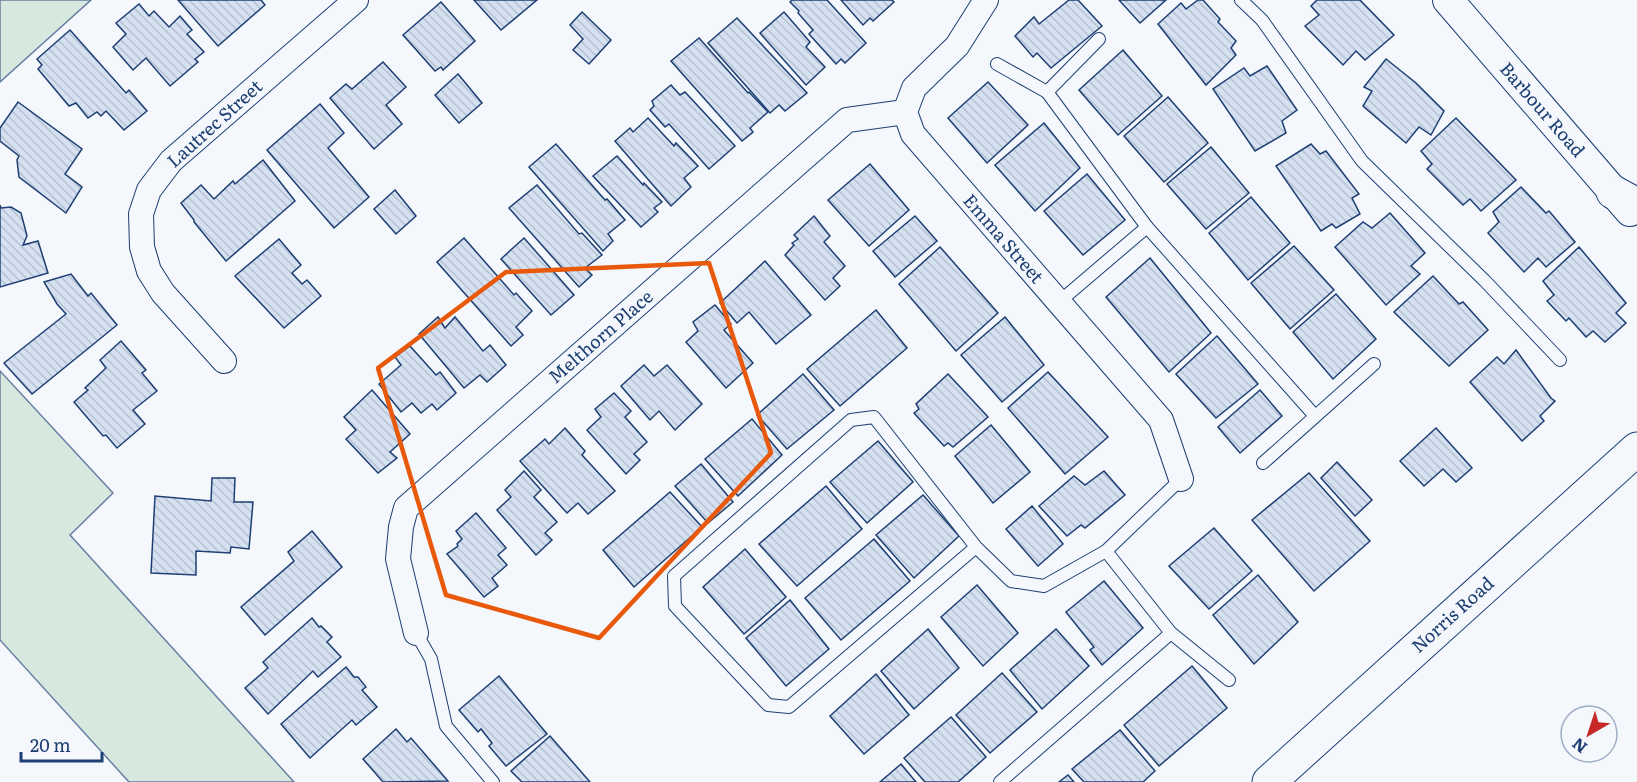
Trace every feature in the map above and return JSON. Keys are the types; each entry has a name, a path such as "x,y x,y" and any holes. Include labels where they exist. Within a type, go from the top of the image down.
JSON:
{"main road":[{"name":"Norris Road","path":"1269,782 1637,449"}],"street":[{"name":"Lautrec Street","path":"224,361 163,293 149,271 142,247 141,214 149,190 171,161 356,0"},
{"path":"905,112 914,87 957,46 986,0"},
{"name":"Barbour Road","path":"1448,0 1625,198 1637,220"},
{"name":"Emma Street","path":"905,112 913,134 1161,420 1181,479"},
{"name":"Melthorn Place","path":"416,633 398,560 401,526 406,508 847,120 905,112"}],"lane":[{"path":"1241,0 1262,20 1362,161 1485,281 1560,360"},
{"path":"1047,92 1098,39"},
{"path":"997,64 1047,92 1147,227 1315,416"},
{"path":"1059,302 1147,227"},
{"path":"1263,462 1374,364"},
{"path":"976,547 789,707 768,705 675,606 674,576 851,420 874,417 976,547 1011,580 1044,586 1106,551 1181,479"},
{"path":"1106,551 1171,633 1229,680"},
{"path":"416,633 431,659 446,726 493,782"},
{"path":"1000,782 1171,633"}],"highlighted area":[{"path":"709,263 771,453 599,638 446,595 378,368 506,272"}],"shaded area":[{"path":"0,0 91,0 0,82"},
{"path":"0,371 113,493 70,535 294,782 129,782 0,640"}],"building":[{"path":"178,0 261,0 265,5 218,46"},
{"path":"474,0 537,0 501,30"},
{"path":"792,0 827,0 866,43 845,63 841,59 836,64 809,34 813,30 790,2"},
{"path":"841,0 892,0 894,2 873,21 870,18 863,25"},
{"path":"1069,0 1078,0 1102,26 1051,68 1037,53 1033,57 1015,36 1034,17 1039,24"},
{"path":"1119,0 1166,0 1140,23"},
{"path":"1198,0 1203,0 1220,19 1218,22 1236,41 1231,48 1236,55 1206,85 1158,24 1181,3 1186,9"},
{"path":"1317,0 1360,0 1394,35 1365,60 1356,51 1343,65 1305,26 1319,15 1311,6"},
{"path":"441,2 475,41 443,70 441,67 435,71 403,35"},
{"path":"139,4 149,16 154,11 169,27 180,16 192,30 187,34 204,52 195,59 198,62 170,86 146,58 133,70 113,47 126,34 116,23"},
{"path":"582,12 611,40 589,64 573,50 583,39 570,25"},
{"path":"784,12 810,42 806,47 825,67 806,85 760,33"},
{"path":"737,18 807,93 785,111 779,105 770,113 708,43"},
{"path":"70,30 126,93 129,90 147,111 124,130 106,111 101,116 97,112 88,118 76,103 69,106 38,69 42,65 37,59"},
{"path":"699,38 768,112 750,128 753,132 742,141 671,61"},
{"path":"1123,50 1162,96 1118,135 1079,90"},
{"path":"1386,59 1416,83 1444,111 1431,135 1419,127 1406,143 1363,106 1372,91 1364,87"},
{"path":"383,62 406,87 386,105 402,124 374,149 330,98 346,84 352,89"},
{"path":"1267,66 1297,110 1282,121 1286,133 1255,151 1213,89 1244,68 1250,76"},
{"path":"458,74 482,103 459,123 435,95"},
{"path":"988,82 1028,125 987,163 948,118"},
{"path":"671,85 680,95 685,92 735,146 709,169 669,124 665,127 650,110 654,106 652,101"},
{"path":"1168,97 1208,143 1164,182 1124,136"},
{"path":"18,102 82,149 65,174 82,187 66,213 19,177 17,160 19,156 0,141 0,128"},
{"path":"320,104 344,133 328,148 369,197 334,228 267,150"},
{"path":"648,118 674,146 676,143 698,166 684,178 691,187 671,206 615,141 630,128 633,132"},
{"path":"1456,118 1516,180 1481,211 1470,199 1463,205 1427,169 1432,164 1421,151"},
{"path":"1044,123 1080,168 1035,211 995,165"},
{"path":"556,144 625,220 608,234 613,241 603,251 529,167"},
{"path":"1311,144 1320,154 1326,151 1359,194 1352,198 1360,214 1336,228 1332,224 1321,231 1276,166"},
{"path":"1211,147 1249,193 1206,229 1167,184"},
{"path":"617,156 662,202 654,208 658,212 641,227 593,176"},
{"path":"263,160 295,201 226,261 181,203 201,185 214,199 233,181 235,184"},
{"path":"870,164 909,210 869,246 828,200"},
{"path":"1087,174 1125,220 1083,255 1044,211"},
{"path":"537,185 579,234 582,233 602,255 585,268 592,275 579,287 509,208"},
{"path":"1521,187 1546,213 1549,211 1575,242 1546,267 1538,258 1524,272 1488,233 1499,222 1493,212"},
{"path":"395,190 416,216 396,234 374,209"},
{"path":"1251,197 1290,243 1248,280 1209,233"},
{"path":"0,205 1,208 11,207 21,213 27,236 23,245 38,241 48,273 0,287"},
{"path":"1390,213 1425,253 1411,266 1420,274 1386,305 1335,247 1363,222 1372,228"},
{"path":"814,216 830,236 824,242 845,266 833,278 840,286 825,300 785,255 794,245 792,243 798,239 794,235"},
{"path":"915,216 937,241 895,277 873,251"},
{"path":"464,238 514,295 516,293 532,311 516,327 523,335 511,346 437,262"},
{"path":"524,238 574,295 551,315 501,259"},
{"path":"279,239 301,265 292,273 302,284 307,280 321,296 284,328 235,276"},
{"path":"1294,246 1334,290 1290,329 1251,283"},
{"path":"940,247 998,313 956,351 899,284"},
{"path":"1579,247 1626,303 1616,313 1626,323 1605,342 1593,331 1586,337 1569,318 1566,321 1547,301 1554,295 1543,281"},
{"path":"1150,258 1211,333 1169,372 1106,297"},
{"path":"765,261 811,315 776,344 749,312 737,323 720,303"},
{"path":"71,274 88,296 91,293 117,325 32,394 4,363 66,314 44,282"},
{"path":"1433,276 1459,304 1463,302 1488,330 1449,366 1394,312"},
{"path":"1336,294 1376,339 1333,379 1293,332"},
{"path":"715,305 731,324 724,330 753,363 726,388 686,342 698,331 693,322"},
{"path":"876,310 907,348 840,406 807,369"},
{"path":"438,317 445,328 455,317 483,351 490,345 506,365 487,382 480,375 464,388 419,334"},
{"path":"1005,317 1044,365 1002,402 961,355"},
{"path":"1217,336 1258,384 1216,418 1176,374"},
{"path":"121,341 146,370 142,373 157,391 133,410 145,424 117,448 106,435 103,436 74,402 88,390 85,388 106,368 100,360"},
{"path":"410,346 436,375 440,372 456,393 437,410 432,404 421,413 412,403 401,412 379,384 401,365 395,357"},
{"path":"1516,350 1555,401 1540,416 1544,421 1522,441 1470,382 1497,357 1504,364"},
{"path":"644,365 654,376 667,365 702,404 675,430 659,411 650,420 621,386"},
{"path":"1048,372 1108,437 1065,474 1008,408"},
{"path":"803,374 834,410 787,449 757,415"},
{"path":"948,374 988,417 953,447 948,443 944,446 914,413 919,409 916,404"},
{"path":"372,390 410,434 390,452 397,458 378,473 346,439 356,430 344,417"},
{"path":"1260,390 1282,416 1240,453 1218,427"},
{"path":"614,393 631,411 625,417 647,442 634,454 640,460 626,474 587,430 601,417 595,409"},
{"path":"752,419 782,455 738,496 705,459"},
{"path":"991,425 1030,472 993,503 955,456"},
{"path":"565,428 585,451 582,455 615,491 588,514 578,503 567,513 520,461 545,439 549,444"},
{"path":"1436,428 1472,468 1456,482 1443,469 1424,486 1400,461"},
{"path":"878,441 913,482 867,523 830,482"},
{"path":"1337,462 1372,500 1355,516 1321,478"},
{"path":"701,464 733,502 708,523 675,486"},
{"path":"524,471 541,490 534,497 557,522 545,533 552,540 536,555 497,510 511,497 505,490"},
{"path":"1104,471 1125,495 1085,528 1081,525 1067,536 1039,506 1074,476 1085,485"},
{"path":"1309,473 1370,541 1314,591 1252,520"},
{"path":"212,478 235,478 234,502 253,502 249,549 231,547 230,553 196,551 196,575 151,573 155,496 211,501"},
{"path":"826,486 862,529 797,586 759,544"},
{"path":"670,492 702,527 634,587 603,550"},
{"path":"923,495 959,536 914,578 876,535"},
{"path":"1032,506 1063,544 1038,566 1006,529"},
{"path":"476,513 506,548 498,555 507,565 492,578 498,586 484,597 447,554 458,546 457,544 462,539 456,531"},
{"path":"1214,528 1252,571 1209,609 1169,566"},
{"path":"312,531 342,567 265,635 241,607 294,561 288,552"},
{"path":"874,539 910,581 841,640 805,598"},
{"path":"745,549 786,597 744,634 703,587"},
{"path":"1258,575 1298,622 1254,664 1213,615"},
{"path":"1104,581 1143,628 1102,665 1090,650 1094,647 1066,612"},
{"path":"977,585 1018,633 983,666 941,617"},
{"path":"790,600 829,649 786,686 746,638"},
{"path":"312,618 332,637 327,642 341,657 318,677 313,671 268,714 245,688 268,668 263,662"},
{"path":"928,629 959,668 914,709 881,671"},
{"path":"1056,629 1089,666 1042,709 1010,670"},
{"path":"1192,666 1227,708 1159,766 1124,725"},
{"path":"346,667 366,687 362,690 377,707 356,725 352,720 310,758 281,724"},
{"path":"1002,673 1037,712 990,753 956,715"},
{"path":"876,674 909,715 864,754 830,716"},
{"path":"499,676 547,734 506,766 489,746 492,743 481,729 478,732 459,710"},
{"path":"951,717 986,757 958,782 925,782 904,758"},
{"path":"396,729 407,742 411,738 448,781 383,782 363,759"},
{"path":"1120,730 1155,771 1143,782 1084,782 1072,769"},
{"path":"550,736 590,782 522,782 511,771"},
{"path":"901,764 916,782 880,782"},
{"path":"1068,775 1074,782 1059,782"}]}
